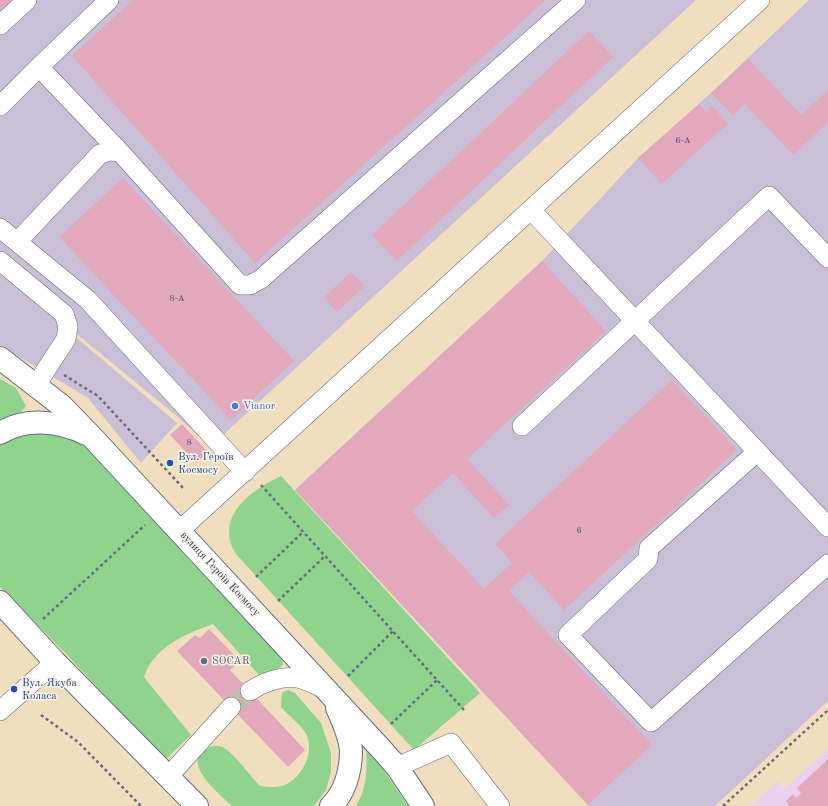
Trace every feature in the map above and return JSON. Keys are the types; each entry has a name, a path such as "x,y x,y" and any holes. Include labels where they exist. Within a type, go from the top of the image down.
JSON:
{"main road":[{"name":"вулиця Героїв Космосу","path":"0,358 62,406 92,437 397,767 423,806"},
{"path":"0,433 20,425 39,422 57,424 76,429 92,437"},
{"path":"0,602 55,662 197,806"},
{"path":"329,692 343,723 351,750 348,778 335,802 331,806"}],"street":[{"path":"0,25 27,0"},
{"path":"0,106 109,0"},
{"path":"39,67 120,152 240,285 250,285 261,280 576,0"},
{"path":"179,531 760,0"},
{"path":"17,242 100,154 110,151 120,152"},
{"path":"522,426 769,196 828,258"},
{"path":"531,210 828,527"},
{"path":"0,228 88,300 245,472"},
{"path":"0,261 64,314 68,326 66,339 36,385"},
{"path":"758,452 649,548 648,559 568,634 651,722 828,564"},
{"path":"0,711 55,662"},
{"path":"250,691 267,683 286,678 298,678 329,692"},
{"path":"168,777 231,707"},
{"path":"397,767 451,743 500,806"}],"path":[{"path":"49,365 98,396 184,489"},
{"path":"261,485 464,710"},
{"path":"43,619 145,525"},
{"path":"256,577 303,532"},
{"path":"278,600 325,556"},
{"path":"348,676 393,631"},
{"path":"391,724 437,680"},
{"path":"723,806 828,710"},
{"path":"41,715 78,742 141,806"}],"shaded area":[{"path":"0,0 696,0 210,447 178,417 0,271"},
{"path":"809,0 828,0 828,701 715,806 589,806 295,490 542,261 638,158 711,93"},
{"path":"0,273 177,423 141,463 88,398 0,345"},
{"path":"828,748 828,806 750,806 778,781 784,789"}],"green space":[{"path":"0,379 16,388 26,406 21,412 0,419"},
{"path":"46,431 70,434 91,446 189,560 283,654 283,665 271,674 259,675 213,624 182,637 155,657 144,677 191,735 165,760 69,657 0,587 0,444 22,434"},
{"path":"281,476 480,693 414,750 236,554 230,541 229,528 232,517 247,498 258,489"},
{"path":"288,690 295,693 321,723 331,753 331,772 326,790 314,806 232,806 205,779 198,763 199,755 208,748 220,746 233,755 260,786 279,787 291,781 297,776 306,762 309,747 305,732 300,725 281,707 282,693"},
{"path":"366,744 408,806 356,806 365,784"}],"building":[{"path":"0,0 11,0 0,10"},
{"path":"133,0 546,0 255,263 72,56"},
{"path":"589,31 613,57 397,261 372,235"},
{"path":"748,59 801,115 828,90 828,122 793,155 745,104 733,115 711,93"},
{"path":"699,104 706,112 712,106 728,124 661,184 638,158"},
{"path":"123,178 294,361 231,420 59,237"},
{"path":"542,261 606,331 467,459 509,505 494,518 453,473 412,511 484,589 512,563 495,544 672,380 737,450 564,610 529,572 509,591 652,745 588,805 295,490"},
{"path":"351,272 365,286 337,312 324,297"},
{"path":"182,424 208,452 196,463 170,435"},
{"path":"209,629 240,661 230,670 305,750 288,767 177,651 195,635 200,638"},
{"path":"828,759 828,806 790,806 786,801 793,794 796,798 801,793 797,788"}],"tunnel":[{"path":"231,707 250,691"}],"place":[{"name":"Vianor","path":"235,406"},
{"name":"Вул. Героїв Космосу","path":"170,463"},
{"name":"SOCAR","path":"204,661"},
{"name":"Вул. Якуба Коласа","path":"14,689"}]}
